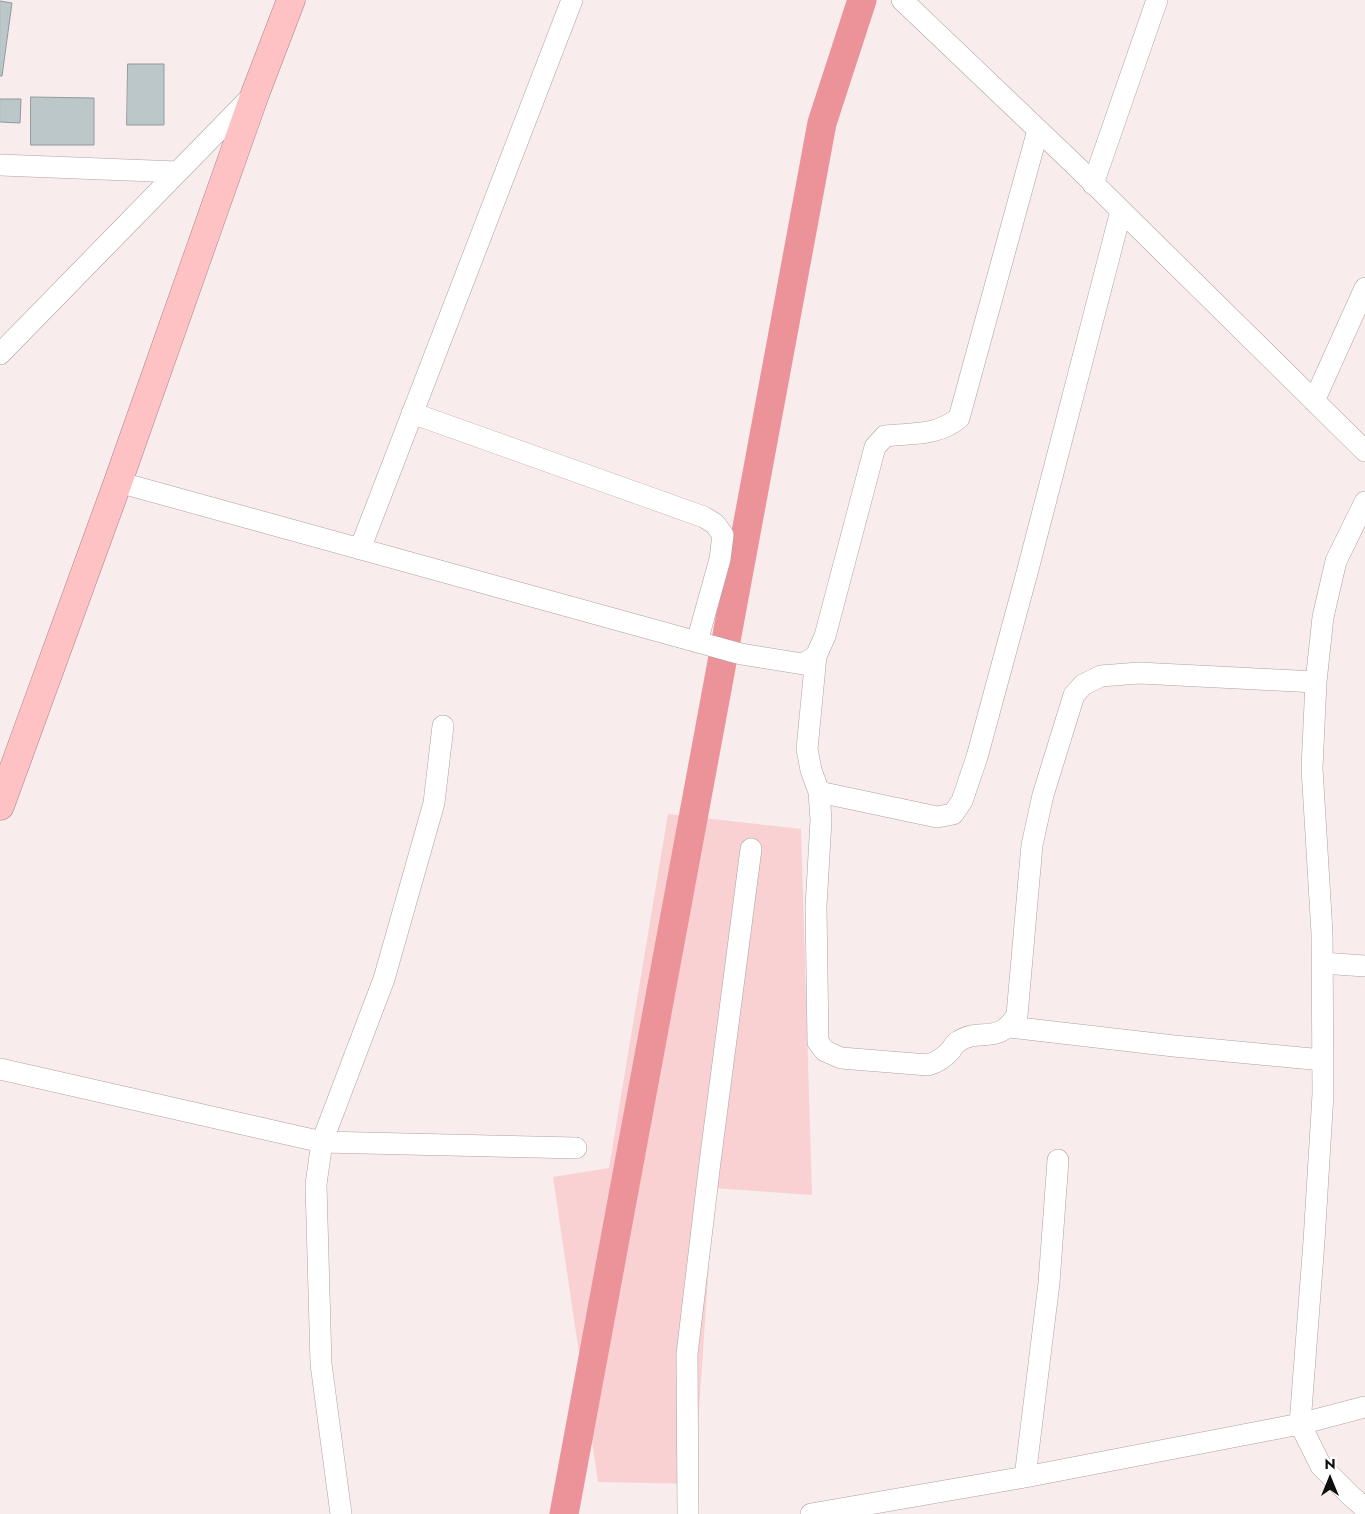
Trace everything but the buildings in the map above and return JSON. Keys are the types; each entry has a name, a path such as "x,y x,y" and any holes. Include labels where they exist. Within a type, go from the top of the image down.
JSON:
{"highway":[{"path":"0,806 118,482 255,94 291,0"}],"street":[{"path":"360,549 572,0"},
{"path":"902,0 1094,184 1365,451"},
{"path":"1094,184 1157,0"},
{"path":"0,354 255,94"},
{"path":"1038,130 959,418 949,426 930,432 885,436 875,447 825,636 816,656 807,749 811,770 819,792 820,820 816,906 818,1042 825,1051 841,1058 928,1065 940,1061 958,1042 968,1037 994,1034 1010,1027 1174,1046 1323,1060"},
{"path":"0,165 178,172"},
{"path":"819,792 937,817 953,814 962,801 977,757 1027,573 1121,211"},
{"path":"1314,401 1365,288"},
{"path":"412,413 704,517 715,524 723,535 704,644"},
{"path":"118,482 741,654 803,664 816,656"},
{"path":"1365,502 1336,561 1323,617 1316,682 1312,768 1322,933 1323,1094 1300,1424 1321,1466 1350,1496 1365,1508"},
{"path":"1010,1027 1017,1015 1032,845 1043,795 1074,695 1083,685 1101,676 1139,673 1316,682"},
{"path":"341,1514 322,1364 316,1184 322,1142 384,979 434,803 443,726"},
{"path":"688,1514 687,1354 751,849"},
{"path":"1322,963 1365,966"},
{"path":"0,1069 322,1142 576,1148"},
{"path":"1025,1477 1049,1283 1058,1160"},
{"path":"811,1514 897,1507 1025,1477 1300,1424 1365,1407"}],"shaded area":[{"path":"668,814 801,829 812,1195 714,1188 694,1484 598,1482 553,1177 609,1168"}],"waterway":[{"path":"564,1514 822,123 862,0"}]}
